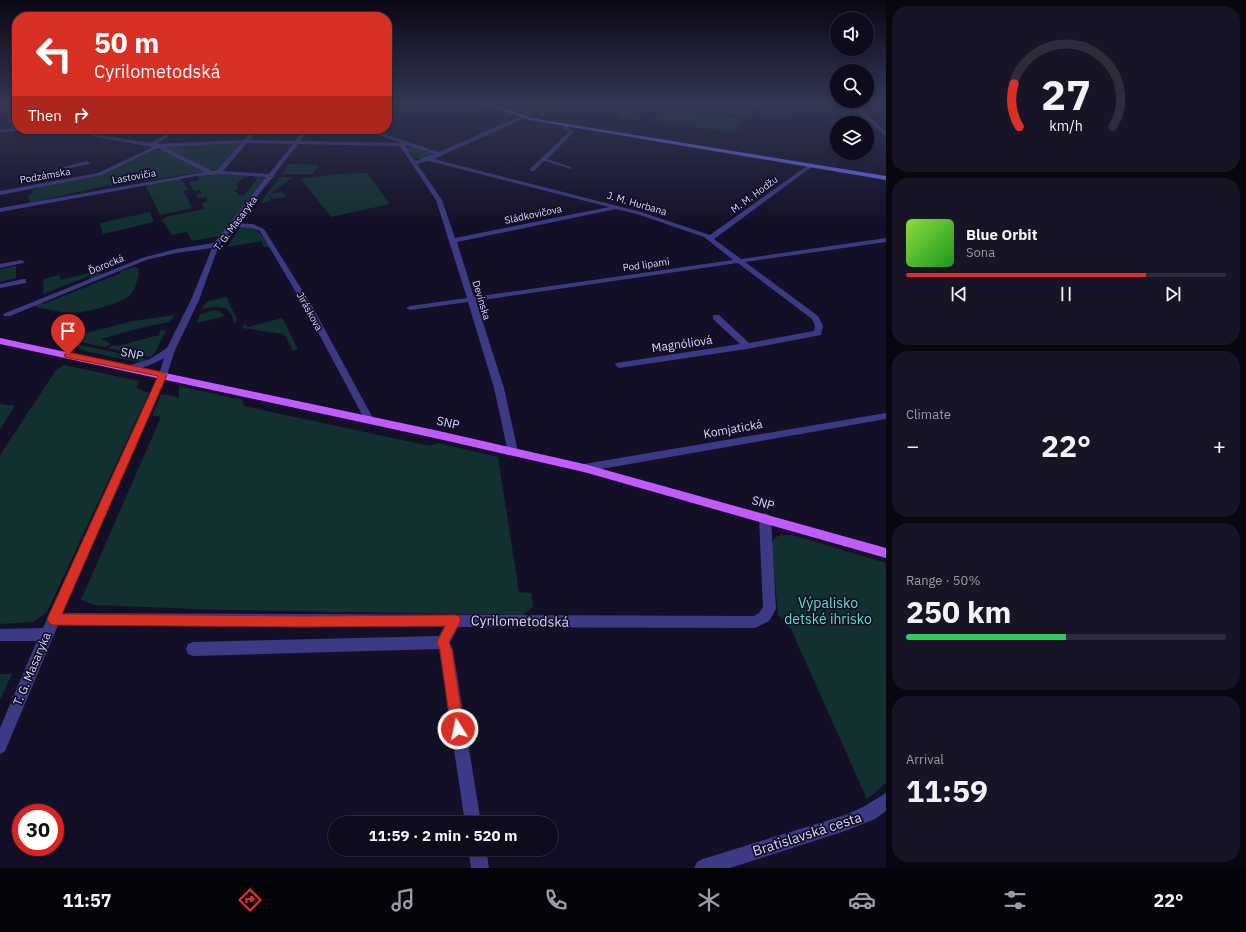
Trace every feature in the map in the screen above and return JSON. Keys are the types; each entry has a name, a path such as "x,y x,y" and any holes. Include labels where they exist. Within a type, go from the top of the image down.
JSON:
{"main road":[{"path":"674,143 886,178"},
{"name":"SNP","path":"0,341 130,368 584,468 886,553"}],"street":[{"path":"136,143 158,146 219,143"},
{"path":"152,145 156,143"},
{"path":"219,172 244,143"},
{"name":"T. G. Masaryka","path":"0,746 53,619 162,375 171,350 195,300 216,245 272,176 296,143"},
{"path":"323,143 404,144"},
{"path":"400,143 439,154"},
{"path":"414,163 429,159 465,143"},
{"path":"532,170 561,143"},
{"name":"Devínska","path":"404,144 414,163 439,200 499,388 512,452"},
{"path":"158,146 210,172"},
{"name":"Podzámska","path":"0,193 100,174 158,146"},
{"name":"J. M. Hurbana","path":"429,159 639,213 706,236 815,318"},
{"path":"543,160 569,168"},
{"path":"66,181 64,171 66,165 87,163"},
{"name":"M. M. Hodžu","path":"709,239 811,165"},
{"name":"Lastovičia","path":"0,210 210,172 272,176"},
{"name":"Sládkovičova","path":"453,241 616,207"},
{"name":"Jiráskova","path":"233,225 253,226 262,230 308,306 369,420"},
{"name":"Pod lipami","path":"410,308 886,240"},
{"name":"Ďorocká","path":"7,314 144,259 176,251 216,245"},
{"path":"0,266 22,262"},
{"path":"0,286 23,281"},
{"name":"Magnóliová","path":"716,317 747,346"},
{"name":"Magnóliová","path":"619,365 747,346 818,333 819,326 815,318"},
{"path":"130,368 153,361 171,350"},
{"name":"Komjatická","path":"584,468 886,416"},
{"name":"Cyrilometodská","path":"53,619 756,622 764,617 770,609 765,518"},
{"path":"455,620 443,642 446,650 472,816"},
{"path":"0,634 47,634"},
{"path":"193,649 443,642"},
{"name":"Bratislavská cesta","path":"703,868 845,823 869,813 886,801"},
{"path":"478,856 480,868"}],"green space":[{"path":"244,143 221,168 208,170 158,146"},
{"path":"413,146 433,155 427,158 414,158 405,147"},
{"path":"162,150 203,170 203,172 109,185 30,203 28,195 33,194 32,190 37,189 37,187 96,176 154,151"},
{"path":"289,164 319,165 314,173 311,174 282,174"},
{"path":"367,173 390,204 331,217 301,179 336,174"},
{"path":"197,175 247,175 248,177 244,177 236,186 239,187 234,192 238,192 237,195 244,195 258,178 254,178 255,176 265,178 219,237 192,241 187,232 172,235 162,220 166,217 204,209 201,203 208,201 206,197 198,198 196,194 202,193 200,190 194,191 189,182 199,180"},
{"path":"280,177 293,177 270,194 283,192 286,197 273,199 270,195 271,200 260,203"},
{"path":"181,178 188,190 183,191 193,208 160,215 146,186 149,183"},
{"path":"150,212 154,222 103,234 100,223"},
{"path":"241,227 255,229 262,235 270,247 264,247 261,241 227,247"},
{"path":"101,264 103,264 101,272 95,278 92,279 89,276 43,294 44,279 59,275 61,280 98,271"},
{"path":"16,266 16,278 0,282 0,269"},
{"path":"133,267 139,268 136,285 127,298 120,301 93,310 76,313 66,313 36,307 36,305 41,302 43,304"},
{"path":"225,297 227,298 237,320 234,325 233,317 226,308 215,307 201,309 206,302"},
{"path":"214,310 225,316 197,323 199,315"},
{"path":"174,315 170,322 144,327 101,339 111,344 105,347 59,338 133,321"},
{"path":"282,318 298,349 293,351 283,334 242,328 245,323 247,327"},
{"path":"160,330 166,331 155,353 151,357 108,348 113,345 117,346 159,335"},
{"path":"57,340 147,360 139,362 132,361 85,351 73,346 55,342"},
{"path":"64,365 139,381 136,388 149,393 47,612 33,622 0,624 0,455 56,370"},
{"path":"179,386 242,400 244,406 430,446 438,443 498,457 519,592 531,593 533,607 523,615 221,610 95,605 81,600 161,417 153,415 161,394 179,397"},
{"path":"0,404 15,406 0,430"},
{"name":"Výpalisko detské ihrisko","path":"782,535 793,535 886,563 886,783 867,799 791,629 778,615 772,545 774,539"},
{"path":"0,674 12,674 0,700"}],"route":[{"path":"68,355 162,375 53,619 211,621 455,620 443,642 446,650 452,698 458,729"}]}
